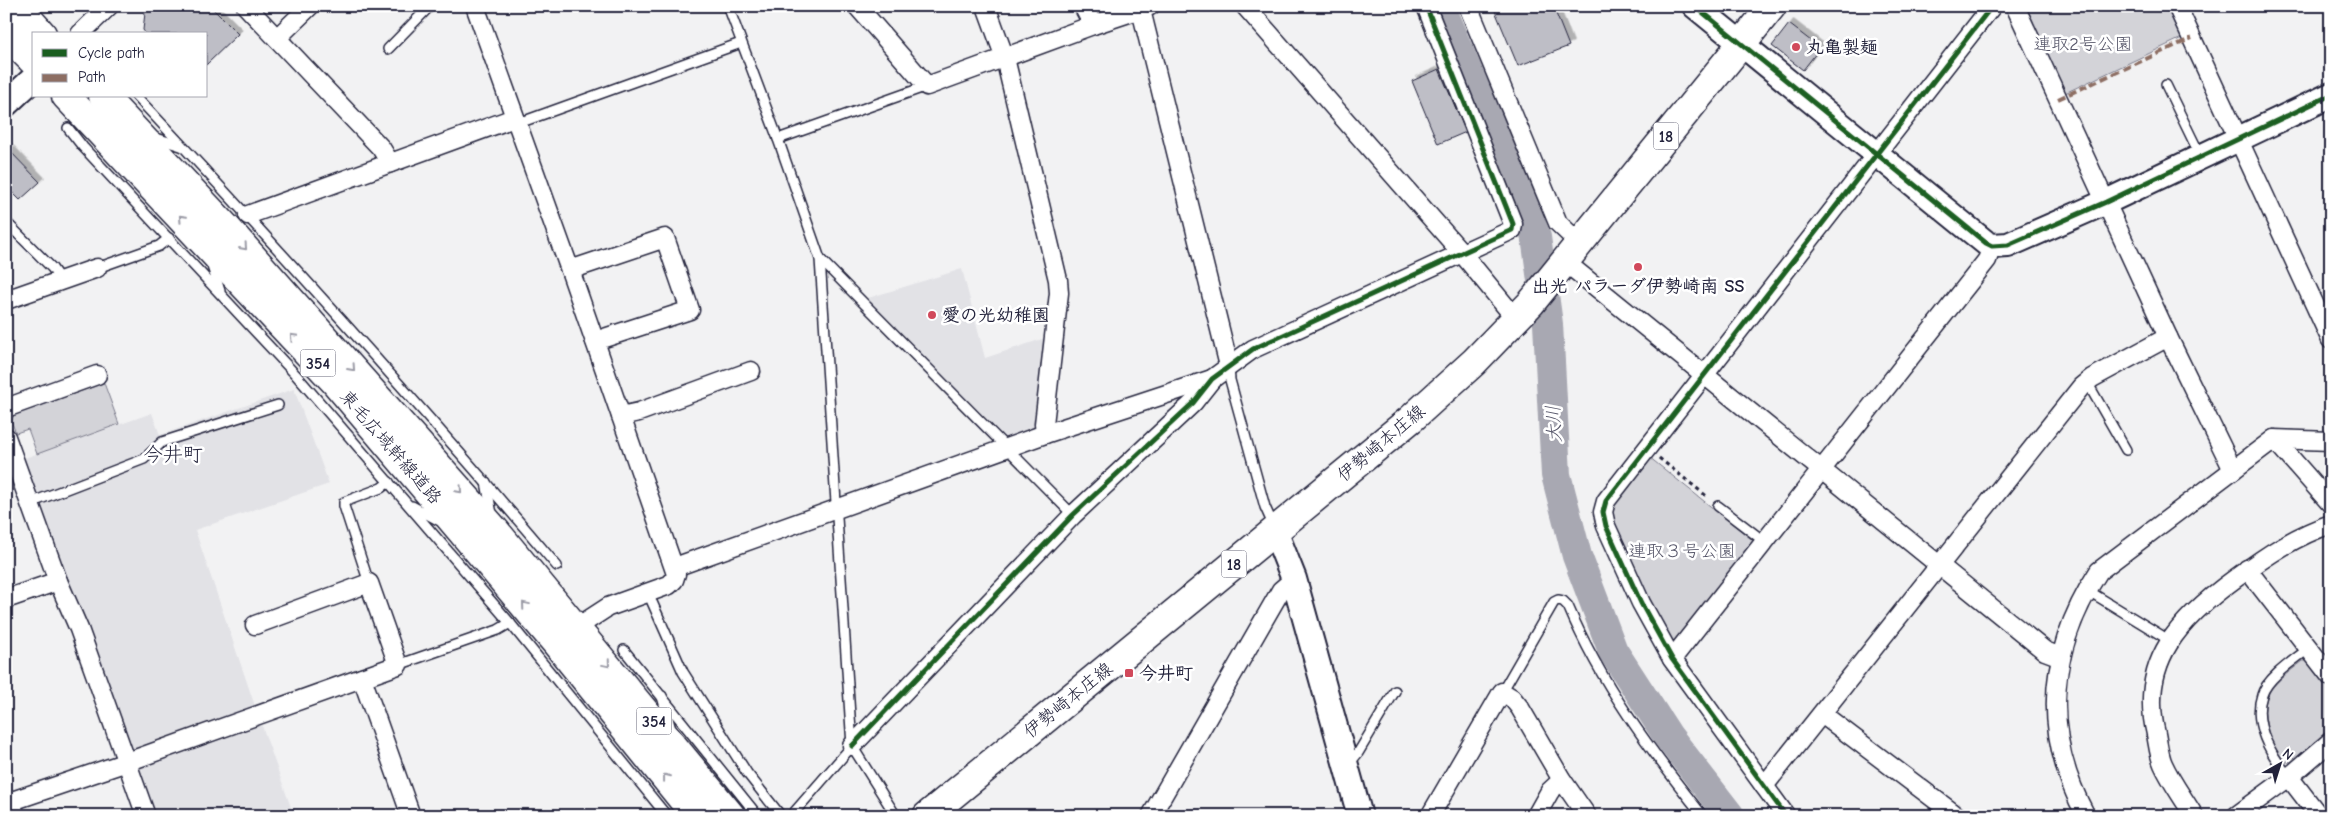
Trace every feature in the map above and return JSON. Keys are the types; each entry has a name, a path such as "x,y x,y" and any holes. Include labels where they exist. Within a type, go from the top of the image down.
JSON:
{"main road":[{"path":"17,6 40,32"},
{"name":"伊勢崎本庄線","path":"927,816 1447,389 1523,311 1772,6"},
{"path":"6,34 32,60"},
{"name":"東毛広域幹線道路","path":"68,98 335,382 460,527 670,740 710,778 730,816"},
{"name":"東毛広域幹線道路","path":"105,98 225,226 494,529 683,814"}],"street":[{"path":"82,32 109,6"},
{"path":"246,6 381,148 390,163"},
{"path":"277,38 310,6"},
{"path":"475,6 675,567 674,580 669,585 608,607 566,635"},
{"path":"857,6 927,86 1093,24 1146,8 1229,366"},
{"path":"986,6 1005,58 1058,280 1059,293 1044,424 1045,434"},
{"path":"1083,6 1093,24"},
{"path":"1245,6 1461,252 1523,311"},
{"path":"852,746 1072,515 1193,402 1212,379 1253,349 1512,230 1514,224 1426,6"},
{"path":"1468,6 1558,223 1568,256 1705,375 2045,651 2061,657"},
{"path":"1695,6 1992,246 2008,246 2239,140 2331,95"},
{"path":"1786,816 1672,659 1641,603 1606,526 1603,512 1606,501 1992,6"},
{"path":"2015,6 2168,337 2233,470"},
{"path":"2177,6 2331,340"},
{"path":"6,104 32,80"},
{"path":"248,215 390,163 515,121"},
{"path":"570,270 665,238 690,310 595,340"},
{"path":"1672,659 1987,260 1992,246"},
{"path":"6,300 97,268"},
{"path":"1764,786 2081,386 2168,337"},
{"path":"621,416 639,412 751,371"},
{"path":"6,408 97,375"},
{"path":"675,567 1045,434 1212,379"},
{"path":"6,437 58,582 79,629 146,816"},
{"path":"2274,439 2331,504"},
{"path":"2086,816 2074,793 2059,747 2056,708 2061,657 2065,639 2087,590 2099,571 2274,439 2331,441"},
{"path":"2194,816 2162,763 2151,716 2154,682 2169,640 2209,597 2247,569 2291,540 2331,524"},
{"path":"1275,531 1294,579 1360,816"},
{"path":"2247,569 2331,677"},
{"path":"1152,816 1282,590 1294,579"},
{"path":"6,599 58,582"},
{"path":"13,806 127,762 398,665 369,583 255,625"},
{"path":"362,678 411,816"},
{"path":"1430,816 1502,692 1512,698 1520,708 1562,780 1588,816"},
{"path":"1822,714 1957,816"},
{"path":"2236,816 2289,777 2331,741"},
{"path":"2289,777 2319,816"},
{"path":"1536,816 1550,791 1562,780"}],"lane":[{"path":"388,49 430,6"},
{"path":"728,6 778,139 820,259 838,508 852,746 896,816"},
{"path":"515,121 741,43"},
{"path":"778,139 927,86"},
{"path":"2166,86 2201,157"},
{"path":"138,98 248,215 486,482 557,566"},
{"path":"68,128 83,147 296,375 510,622 582,711 683,814"},
{"path":"138,133 182,146"},
{"path":"6,222 52,268 61,281"},
{"path":"97,268 159,246 169,238"},
{"path":"203,241 221,294"},
{"path":"820,259 1072,515"},
{"path":"1229,366 1230,380 1263,498 1275,531"},
{"path":"2087,382 2126,450"},
{"path":"30,503 144,459 162,442 278,405"},
{"path":"369,583 344,502 381,488 389,482"},
{"path":"486,482 494,529"},
{"path":"410,505 442,523 460,527"},
{"path":"1718,506 1765,542"},
{"path":"2087,590 2169,640"},
{"path":"648,593 683,672 747,773 781,816"},
{"path":"1502,692 1554,602 1558,600 1563,601 1568,606 1592,658 1613,695 1703,816"},
{"path":"398,665 498,630 510,622"},
{"path":"2289,777 2271,754 2259,716 2262,694 2276,675 2308,648"},
{"path":"624,650 758,816"},
{"path":"1346,767 1358,753 1395,691"},
{"path":"662,696 670,725 670,740"},
{"path":"582,711 602,718 612,726 630,732"},
{"path":"790,816 852,746"},
{"path":"710,778 727,787 736,788"}],"path":[{"path":"1647,449 1718,506"}],"shaded area":[{"path":"962,269 985,358 1045,338 1037,424 1031,431 1007,441 865,299"},
{"path":"294,389 329,484 195,530 255,706 129,750 22,459 152,413 160,435"},
{"path":"261,723 294,816 154,816 139,773 142,764"}],"green space":[{"name":"連取2号公園","path":"2025,6 2169,6 2184,37 2065,93"},
{"path":"104,383 119,424 37,454 28,429 16,433 11,421 14,415"},
{"name":"連取３号公園","path":"1649,457 1755,542 1676,642 1668,638 1640,585 1611,514 1611,504"},
{"path":"2303,661 2311,661 2331,686 2331,731 2294,762 2283,762 2272,743 2268,731 2265,707 2271,690 2284,676"}],"building":[{"path":"152,6 210,6 238,34 208,63 208,32 144,32 143,30 145,13"},
{"path":"1493,6 1553,6 1569,46 1518,66"},
{"name":"丸亀製麺","path":"1789,24 1820,48 1803,70 1772,46"},
{"path":"1439,69 1466,132 1438,144 1412,81"},
{"path":"6,147 40,182 20,200 6,186"}],"waterway":[{"name":"大川","path":"1439,6 1510,169 1536,237 1548,324 1556,475 1577,556 1613,651 1668,736 1730,816"}],"marked path":[{"path":"2058,99 2192,38"}],"cycle path":[{"path":"852,746 1073,515 1193,403 1212,379 1253,349 1512,230 1513,224 1426,6"},
{"path":"1695,6 1992,246 2008,245 2106,202 2331,95"},
{"path":"1786,816 1672,659 1641,603 1606,526 1603,512 1606,501 1992,6"}],"place":[{"name":"丸亀製麺","path":"1796,47"},
{"name":"出光 パラーダ伊勢崎南 SS","path":"1638,267"},
{"name":"愛の光幼稚園","path":"932,315"},
{"name":"今井町","path":"1129,673"}],"district":[{"name":"今井町","path":"173,454"}]}
